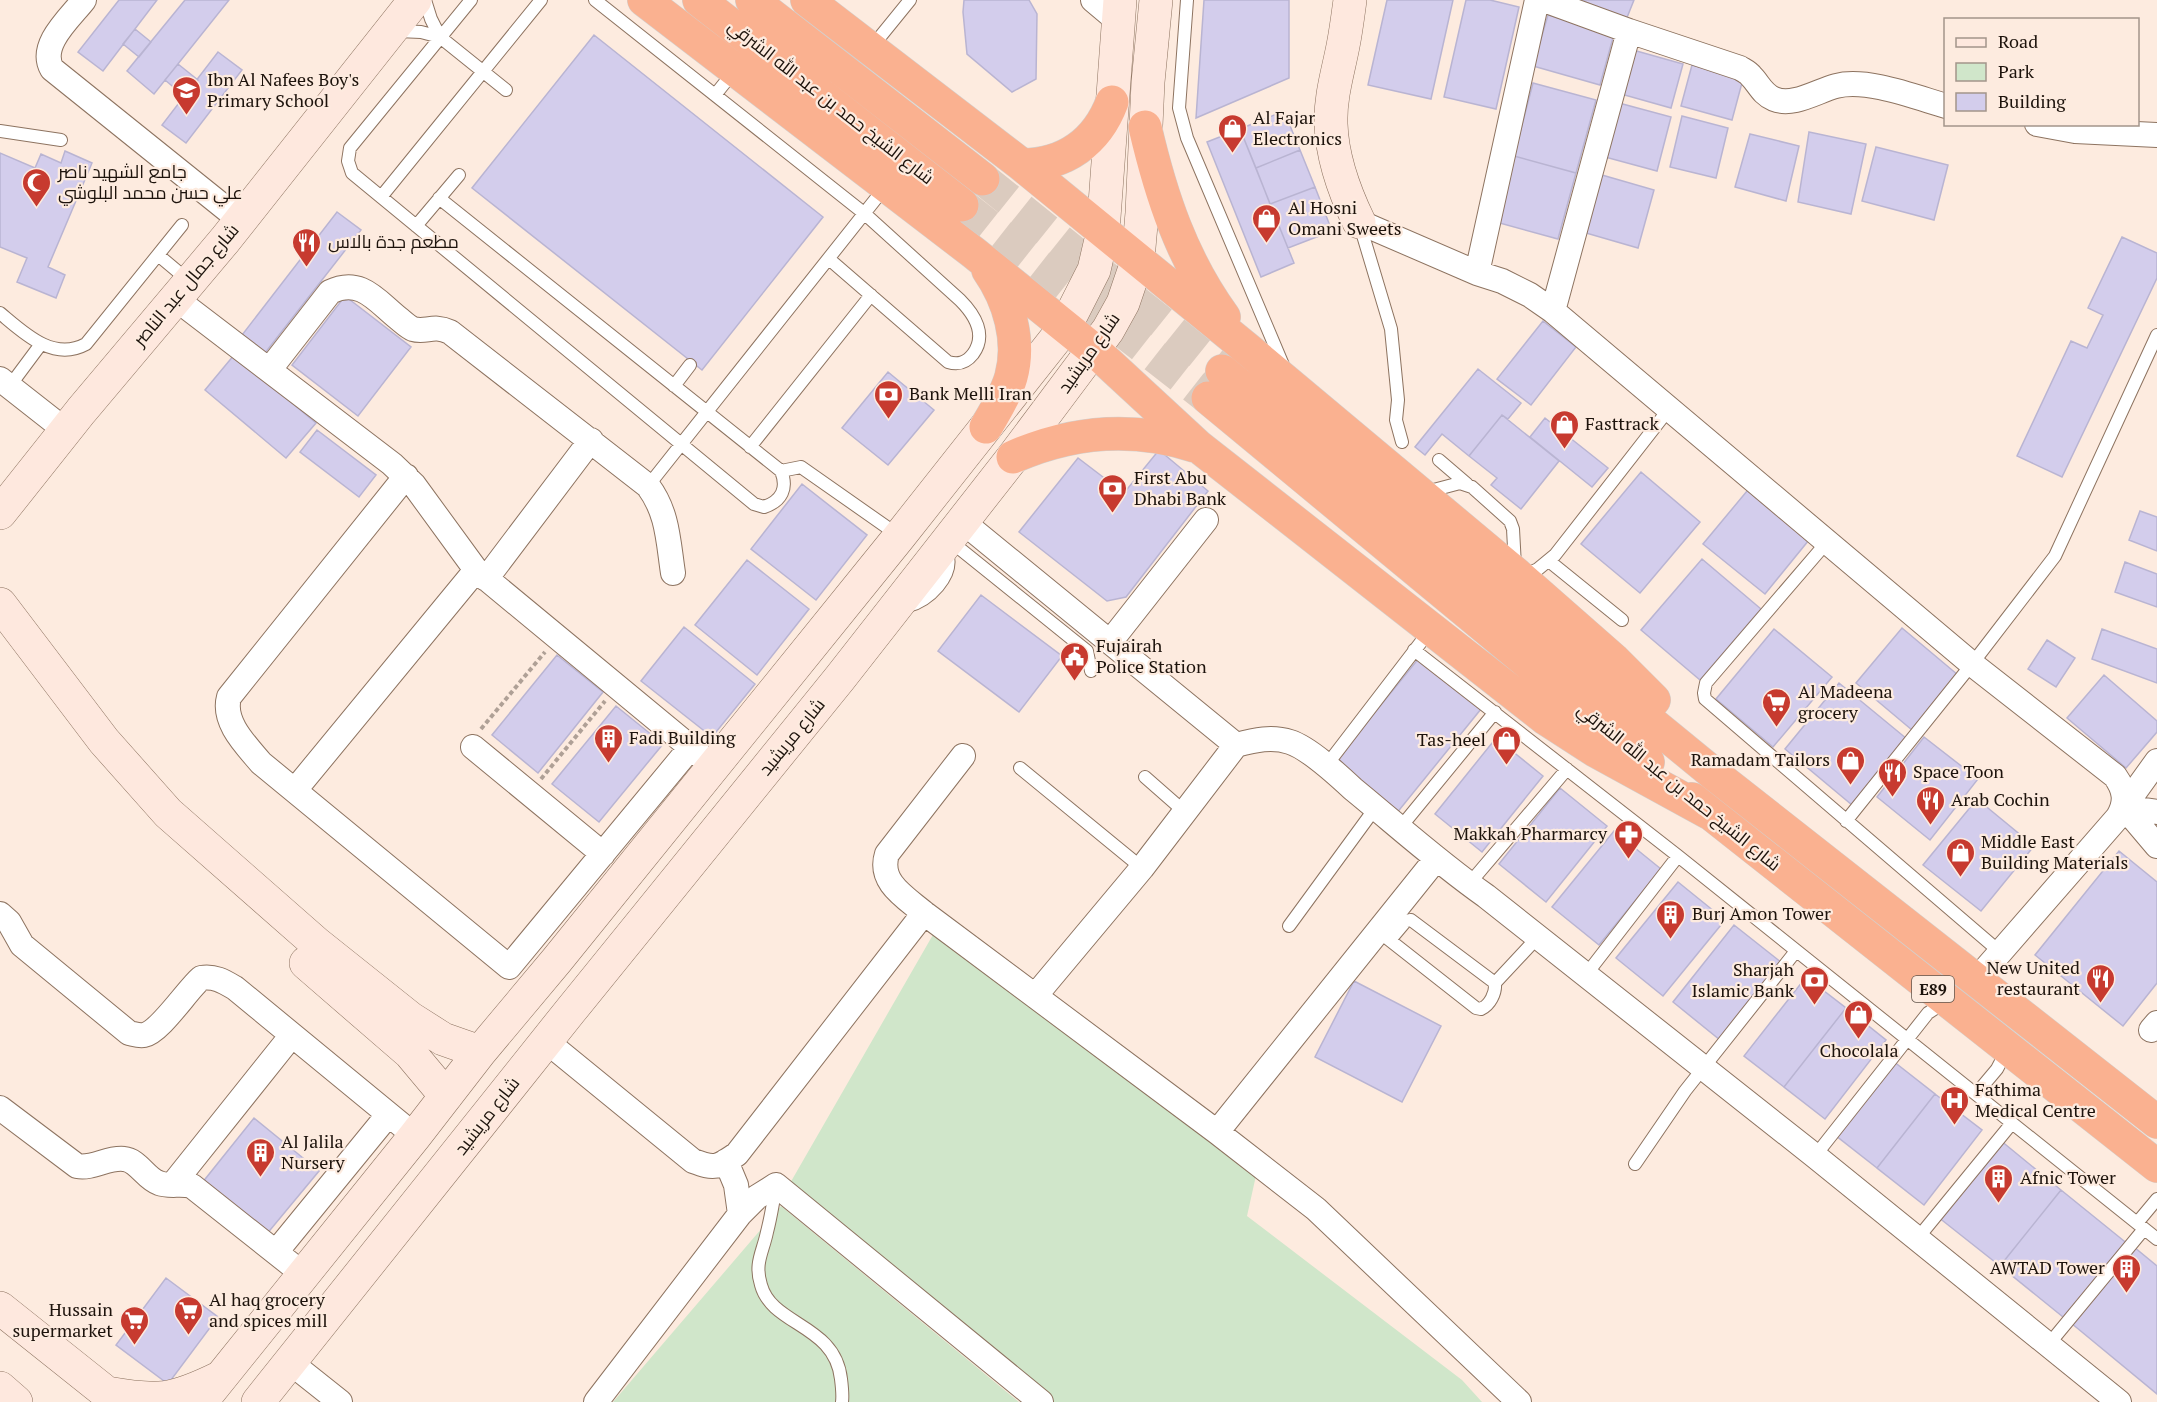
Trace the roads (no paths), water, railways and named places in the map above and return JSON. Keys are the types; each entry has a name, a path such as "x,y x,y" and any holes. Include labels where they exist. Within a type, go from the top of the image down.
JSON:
{"highway":[{"path":"644,0 725,83 886,186 1025,293 1094,350 1199,447 1423,639 1569,734 1709,813"},
{"name":"شارع الشيخ حمد بن عبد الله الشرقي","path":"699,0 962,205"},
{"name":"شارع الشيخ حمد بن عبد الله الشرقي","path":"752,0 982,179"},
{"path":"807,0 1022,165 1180,293 1517,575 1638,683 1688,740 1714,774"},
{"path":"1022,165 1052,162 1078,150 1099,129 1112,102"},
{"path":"1145,127 1162,195 1184,251 1214,304 1251,352"},
{"path":"974,252 990,272 1002,294 1014,339 1012,375 986,427"},
{"name":"شارع الشيخ حمد بن عبد الله الشرقي","path":"2157,1122 1215,384 1709,813 2157,1166"},
{"path":"1013,457 1058,440 1098,433 1130,432 1153,435 1199,447"}],"main road":[{"path":"1350,0 1344,44 1332,97 1331,125 1342,179 1359,222"},
{"name":"شارع جمال عبد الناصر","path":"0,513 65,430 183,290 416,1"},
{"name":"شارع مريشيد","path":"258,1402 893,610 1013,457 1094,350 1113,321 1127,291 1137,259 1142,213 1145,127 1171,6"},
{"name":"شارع مريشيد","path":"210,1390 480,1052 675,814 702,757 899,537 1065,327 1094,270 1103,231 1119,10"},
{"path":"1025,293 1053,297 1082,293 1118,277 1137,259"},
{"path":"1065,327 1093,304 1127,291 1162,290 1180,293"},
{"path":"0,604 104,741 168,813 316,943 410,1018 442,1040 480,1052"},
{"path":"0,639 90,757 155,829 410,1053 446,1096"},
{"path":"632,935 618,933 612,926 614,914 657,857 670,835 675,814"},
{"path":"509,1088 509,1074 521,1044 570,977 569,972 557,960"},
{"path":"0,1308 113,1398 143,1400 169,1398 210,1390"},
{"path":"0,1388 16,1402"}],"street":[{"path":"84,0 51,45 48,57 52,69 240,220"},
{"path":"1093,0 1119,10"},
{"path":"1477,273 1537,0"},
{"path":"1544,0 1740,68 1750,75 1764,93 1776,100 1790,101 1838,86 1853,84 1944,105"},
{"path":"1553,311 1629,31"},
{"path":"2048,126 2075,131 2157,135"},
{"path":"1359,222 1477,273 1502,281 1530,295 1553,311 1972,664 2115,776 2122,786 2124,807 2157,846"},
{"path":"270,369 330,292 342,286 354,286 366,292 410,327 422,330 435,327 450,332 648,486 659,500 665,517 673,573"},
{"path":"183,290 270,369 406,476 481,575 702,757 603,854 508,967 261,763 237,732 226,707 229,697 406,476"},
{"path":"5,383 65,430"},
{"path":"295,790 481,575 591,440"},
{"path":"1110,642 1206,520"},
{"path":"948,540 1110,642 1236,745"},
{"path":"1035,996 1142,868 1236,745 1276,738 1293,743 1326,765 1436,859 1704,1067 2119,1402"},
{"path":"473,747 603,854"},
{"path":"963,756 887,854 884,864 885,875 893,886 924,913 1316,1209 1519,1402"},
{"path":"1977,979 2118,816 2157,761"},
{"path":"2124,807 2157,812"},
{"path":"1217,1132 1384,936 1436,859"},
{"path":"546,1041 693,1161 712,1168 737,1154 924,913"},
{"path":"0,914 9,922 22,945 129,1033 144,1035 152,1031 201,978 211,976 235,988 415,1136"},
{"path":"532,939 557,960"},
{"path":"173,1184 291,1035"},
{"path":"0,1108 77,1166 85,1167 121,1158 128,1159 156,1182 183,1184 199,1190 303,1274"},
{"path":"276,1252 388,1114"},
{"path":"726,1161 736,1185 740,1214"},
{"path":"596,1402 740,1214 757,1197 776,1185 1041,1402"},
{"path":"291,1363 340,1402"}],"lane":[{"path":"439,198 781,471 786,482 783,491 770,505 758,506 352,173 348,161 350,148 471,0"},
{"path":"381,197 542,0"},
{"path":"595,0 725,83 971,311 980,337 978,347 963,363 948,362 829,259"},
{"path":"870,49 910,0"},
{"path":"416,1 431,19 440,38"},
{"path":"1171,6 1179,108 1187,138 1292,387"},
{"path":"390,32 411,30 440,38 506,90"},
{"path":"0,131 61,140"},
{"path":"416,226 459,175"},
{"path":"648,486 886,186"},
{"path":"1359,222 1391,329 1398,400 1396,420 1402,442"},
{"path":"0,313 32,340 64,351 76,350 86,344 182,225"},
{"path":"158,255 183,290"},
{"path":"750,447 872,295"},
{"path":"1846,821 2055,556 2157,334"},
{"path":"5,383 41,344"},
{"path":"674,386 690,365"},
{"path":"1439,460 1510,521 1513,529 1517,575 1538,569 1549,561 1669,409"},
{"path":"781,471 801,467 899,537"},
{"path":"1420,493 1460,483 1467,484"},
{"path":"948,540 1087,651 1091,671"},
{"path":"1827,542 1706,683 1704,693 1709,705 2000,952"},
{"path":"1549,561 1622,620"},
{"path":"1326,765 1423,639 1495,712 2157,1239"},
{"path":"1400,828 1495,712"},
{"path":"1020,768 1142,868"},
{"path":"1469,884 1567,769"},
{"path":"1145,777 1186,813"},
{"path":"1288,926 1376,807"},
{"path":"1586,976 1678,856"},
{"path":"1411,920 1495,983 1496,989 1487,1006 1481,1009 1476,1008 1384,936 1411,920"},
{"path":"1495,983 1538,938"},
{"path":"1635,1164 1704,1067 1796,951"},
{"path":"1815,1156 1928,1013 1948,1001"},
{"path":"1976,1094 1997,1069 2007,1048"},
{"path":"1917,1239 2012,1123"},
{"path":"776,1185 767,1234 758,1260 760,1285 768,1301 817,1335 831,1351 840,1369 842,1402"},
{"path":"2049,1344 2141,1226 2157,1199"}],"tunnel":[{"path":"983,179 1222,371"},
{"path":"962,205 1208,398"}],"place":[{"name":"Ibn Al Nafees Boy's Primary School","path":"186,116"},
{"name":"Al Fajar Electronics","path":"1232,154"},
{"name":"جامع الشهيد ناصر علي حسن محمد البلوشي","path":"37,208"},
{"name":"Al Hosni Omani Sweets","path":"1267,244"},
{"name":"مطعم جدة بالاس","path":"307,268"},
{"name":"Bank Melli Iran","path":"888,420"},
{"name":"Fasttrack","path":"1564,450"},
{"name":"First Abu Dhabi Bank","path":"1113,514"},
{"name":"Fujairah Police Station","path":"1075,682"},
{"name":"Al Madeena grocery","path":"1777,728"},
{"name":"Fadi Building","path":"608,764"},
{"name":"Tas-heel","path":"1507,766"},
{"name":"Ramadam Tailors","path":"1851,786"},
{"name":"Space Toon","path":"1892,798"},
{"name":"Arab Cochin","path":"1930,826"},
{"name":"Makkah Pharmarcy","path":"1628,860"},
{"name":"Middle East Building Materials","path":"1960,878"},
{"name":"Burj Amon Tower","path":"1671,940"},
{"name":"New United restaurant","path":"2101,1004"},
{"name":"Sharjah Islamic Bank","path":"1815,1006"},
{"name":"Chocolala","path":"1859,1040"},
{"name":"Fathima Medical Centre","path":"1954,1126"},
{"name":"Al Jalila Nursery","path":"260,1178"},
{"name":"Afnic Tower","path":"1999,1204"},
{"name":"AWTAD Tower","path":"2126,1294"},
{"name":"Al haq grocery and spices mill","path":"188,1336"},
{"name":"Hussain supermarket","path":"134,1346"}]}
